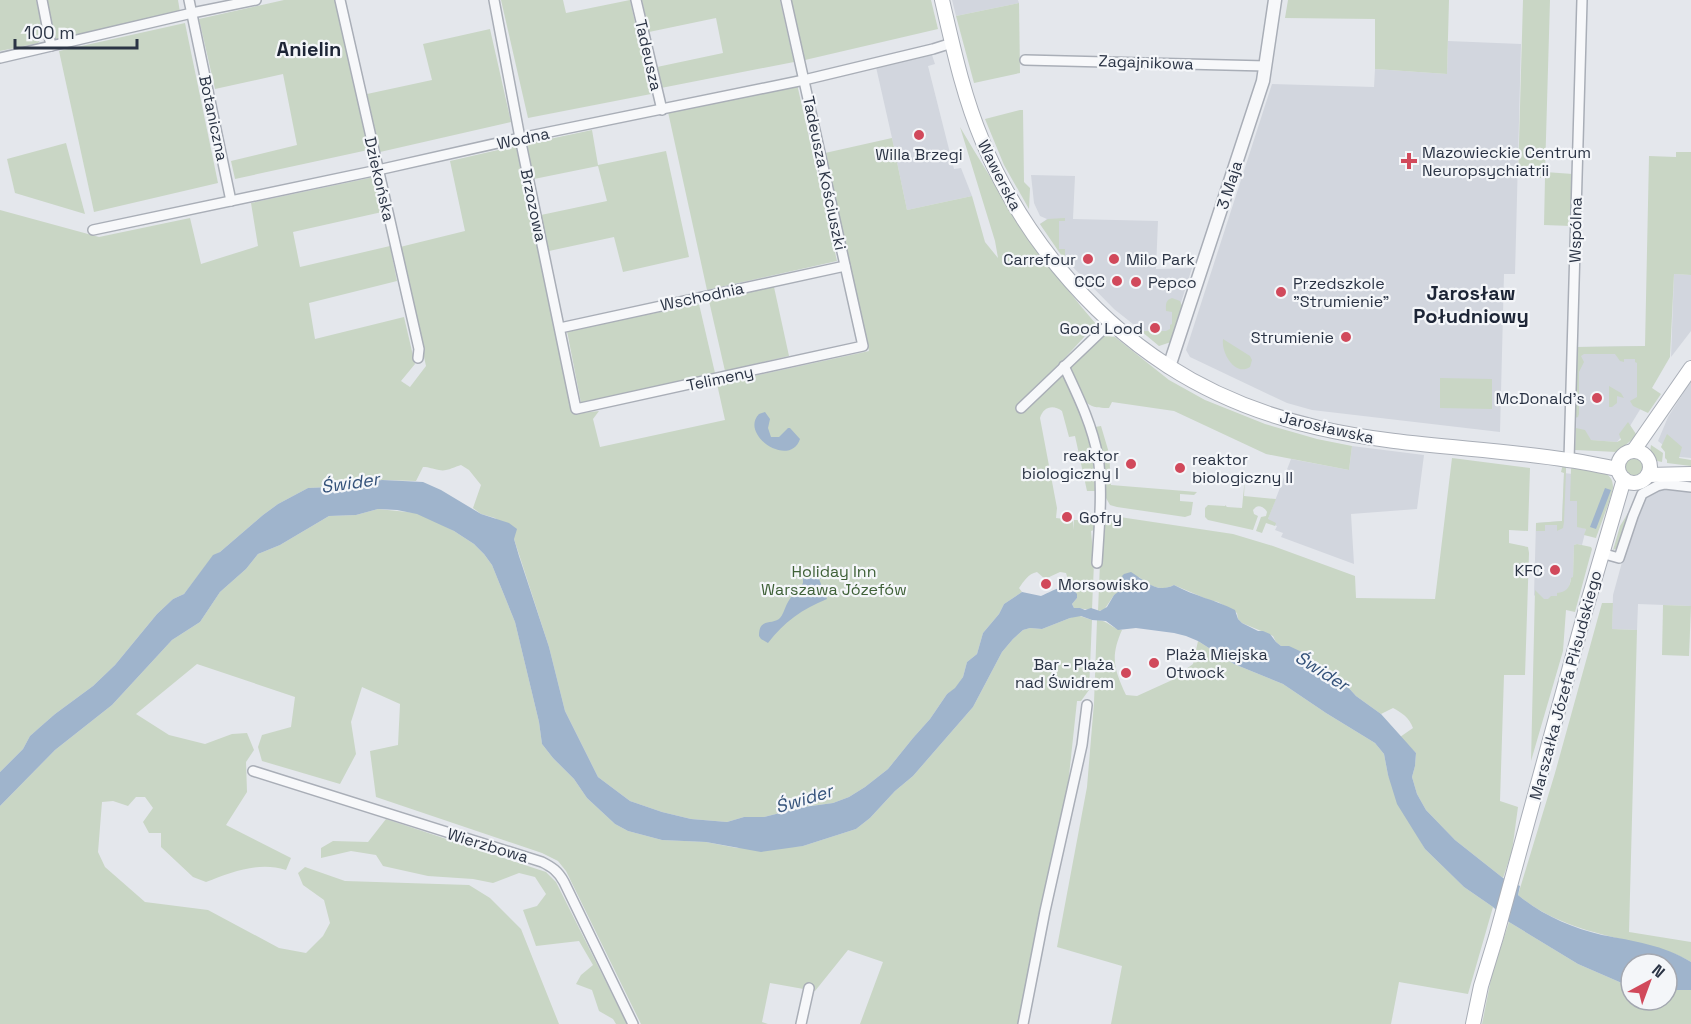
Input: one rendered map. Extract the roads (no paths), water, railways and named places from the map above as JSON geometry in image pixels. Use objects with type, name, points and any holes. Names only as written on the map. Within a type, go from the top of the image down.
[{"type":"main road","name":"Wawerska","points":[[942,0],[962,82],[981,139],[994,168],[1022,217],[1063,273],[1111,322]]},
{"type":"main road","name":"Jarosławska","points":[[1111,322],[1169,367],[1241,403],[1283,418],[1317,428],[1402,442],[1569,460],[1624,473]]},
{"type":"main road","points":[[1691,368],[1677,389],[1644,461],[1645,479],[1624,473],[1625,453],[1644,461],[1691,472]]},
{"type":"main road","name":"Marszałka Józefa Piłsudskiego","points":[[1473,1024],[1481,986],[1624,473]]},
{"type":"street","points":[[42,0],[51,46]]},
{"type":"street","name":"Botaniczna","points":[[189,0],[231,201]]},
{"type":"street","points":[[0,58],[256,0]]},
{"type":"street","name":"Dziekońska","points":[[340,0],[419,349],[418,358]]},
{"type":"street","name":"Brzozowa","points":[[494,0],[576,409]]},
{"type":"street","name":"Tadeusza","points":[[636,0],[662,110]]},
{"type":"street","name":"Tadeusza Kościuszki","points":[[786,0],[863,346]]},
{"type":"street","name":"3 Maja","points":[[1169,367],[1266,66],[1275,0]]},
{"type":"street","name":"Wspólna","points":[[1569,460],[1582,0]]},
{"type":"street","name":"Wodna","points":[[93,230],[520,138],[804,80],[952,43]]},
{"type":"street","name":"Zagajnikowa","points":[[1025,60],[1266,66]]},
{"type":"street","name":"Wschodnia","points":[[560,328],[845,266]]},
{"type":"street","points":[[1021,408],[1111,322]]},
{"type":"street","name":"Telimeny","points":[[576,409],[863,346]]},
{"type":"street","points":[[1064,366],[1088,418],[1098,458],[1100,487],[1097,563]]},
{"type":"street","points":[[1601,553],[1619,558],[1642,494],[1665,484],[1691,487]]},
{"type":"street","points":[[1023,1024],[1045,911],[1082,745],[1087,705]]},
{"type":"street","name":"Wierzbowa","points":[[253,771],[553,867],[564,882],[633,1024]]},
{"type":"street","points":[[801,1024],[809,988]]},
{"type":"water","points":[[765,412],[770,419],[768,428],[771,437],[779,437],[790,428],[800,439],[795,447],[787,451],[777,450],[768,446],[761,439],[756,431],[755,422],[759,414]]},
{"type":"water","name":"Świder","points":[[382,480],[423,482],[481,514],[509,523],[517,529],[514,539],[549,647],[565,711],[598,777],[630,801],[691,819],[727,822],[744,817],[764,817],[804,807],[833,803],[849,797],[888,769],[930,719],[947,694],[955,688],[963,677],[967,662],[977,654],[983,633],[999,614],[1004,604],[1022,592],[1041,596],[1064,587],[1077,594],[1072,604],[1074,608],[1085,610],[1091,608],[1100,611],[1107,607],[1114,595],[1126,586],[1122,576],[1131,572],[1156,587],[1174,585],[1235,610],[1242,623],[1270,634],[1281,646],[1289,646],[1304,653],[1381,714],[1416,753],[1412,777],[1417,794],[1426,810],[1455,840],[1503,878],[1520,886],[1518,895],[1537,909],[1580,929],[1648,944],[1672,952],[1619,952],[1619,982],[1578,964],[1509,922],[1493,907],[1464,887],[1425,849],[1397,804],[1384,754],[1375,743],[1283,684],[1234,664],[1198,641],[1174,633],[1136,628],[1118,630],[1106,621],[1081,616],[1042,629],[1023,630],[1013,639],[1002,652],[973,707],[913,776],[856,829],[803,846],[761,852],[706,842],[662,840],[628,831],[615,824],[587,798],[574,779],[542,744],[539,722],[515,622],[492,565],[474,544],[454,531],[417,514],[397,510],[378,509],[356,515],[329,516],[280,545],[258,554],[246,569],[220,592],[200,622],[172,640],[112,705],[55,750],[0,806],[0,772],[23,749],[30,736],[93,686],[115,665],[157,614],[173,599],[184,594],[213,555],[220,552],[278,504],[308,488],[353,486]]},
{"type":"water","points":[[1605,488],[1611,490],[1596,529],[1590,527]]},
{"type":"water","points":[[809,569],[825,573],[826,576],[819,579],[827,599],[794,617],[768,643],[761,639],[759,630],[763,624],[780,618],[790,599],[803,583],[803,574]]},
{"type":"water","points":[[1679,955],[1691,962],[1691,990],[1679,990]]},
{"type":"place","name":"Willa Brzegi","points":[[919,135]]},
{"type":"place","name":"Mazowieckie Centrum Neuropsychiatrii","points":[[1409,161]]},
{"type":"place","name":"Carrefour","points":[[1088,259]]},
{"type":"place","name":"Milo Park","points":[[1114,259]]},
{"type":"place","name":"CCC","points":[[1117,281]]},
{"type":"place","name":"Pepco","points":[[1136,282]]},
{"type":"place","name":"Przedszkole \"Strumienie\"","points":[[1281,292]]},
{"type":"place","name":"Good Lood","points":[[1155,328]]},
{"type":"place","name":"Strumienie","points":[[1346,337]]},
{"type":"place","name":"McDonald's","points":[[1597,398]]},
{"type":"place","name":"reaktor biologiczny I","points":[[1131,464]]},
{"type":"place","name":"reaktor biologiczny II","points":[[1180,468]]},
{"type":"place","name":"Gofry","points":[[1067,517]]},
{"type":"place","name":"KFC","points":[[1555,570]]},
{"type":"place","name":"Morsowisko","points":[[1046,584]]},
{"type":"place","name":"Plaża Miejska Otwock","points":[[1154,663]]},
{"type":"place","name":"Bar - Plaża nad Świdrem","points":[[1126,673]]},
{"type":"district","name":"Anielin","points":[[309,49]]},
{"type":"district","name":"Jarosław Południowy","points":[[1471,304]]},
{"type":"park label","name":"Holiday Inn Warszawa Józefów","points":[[834,580]]}]
